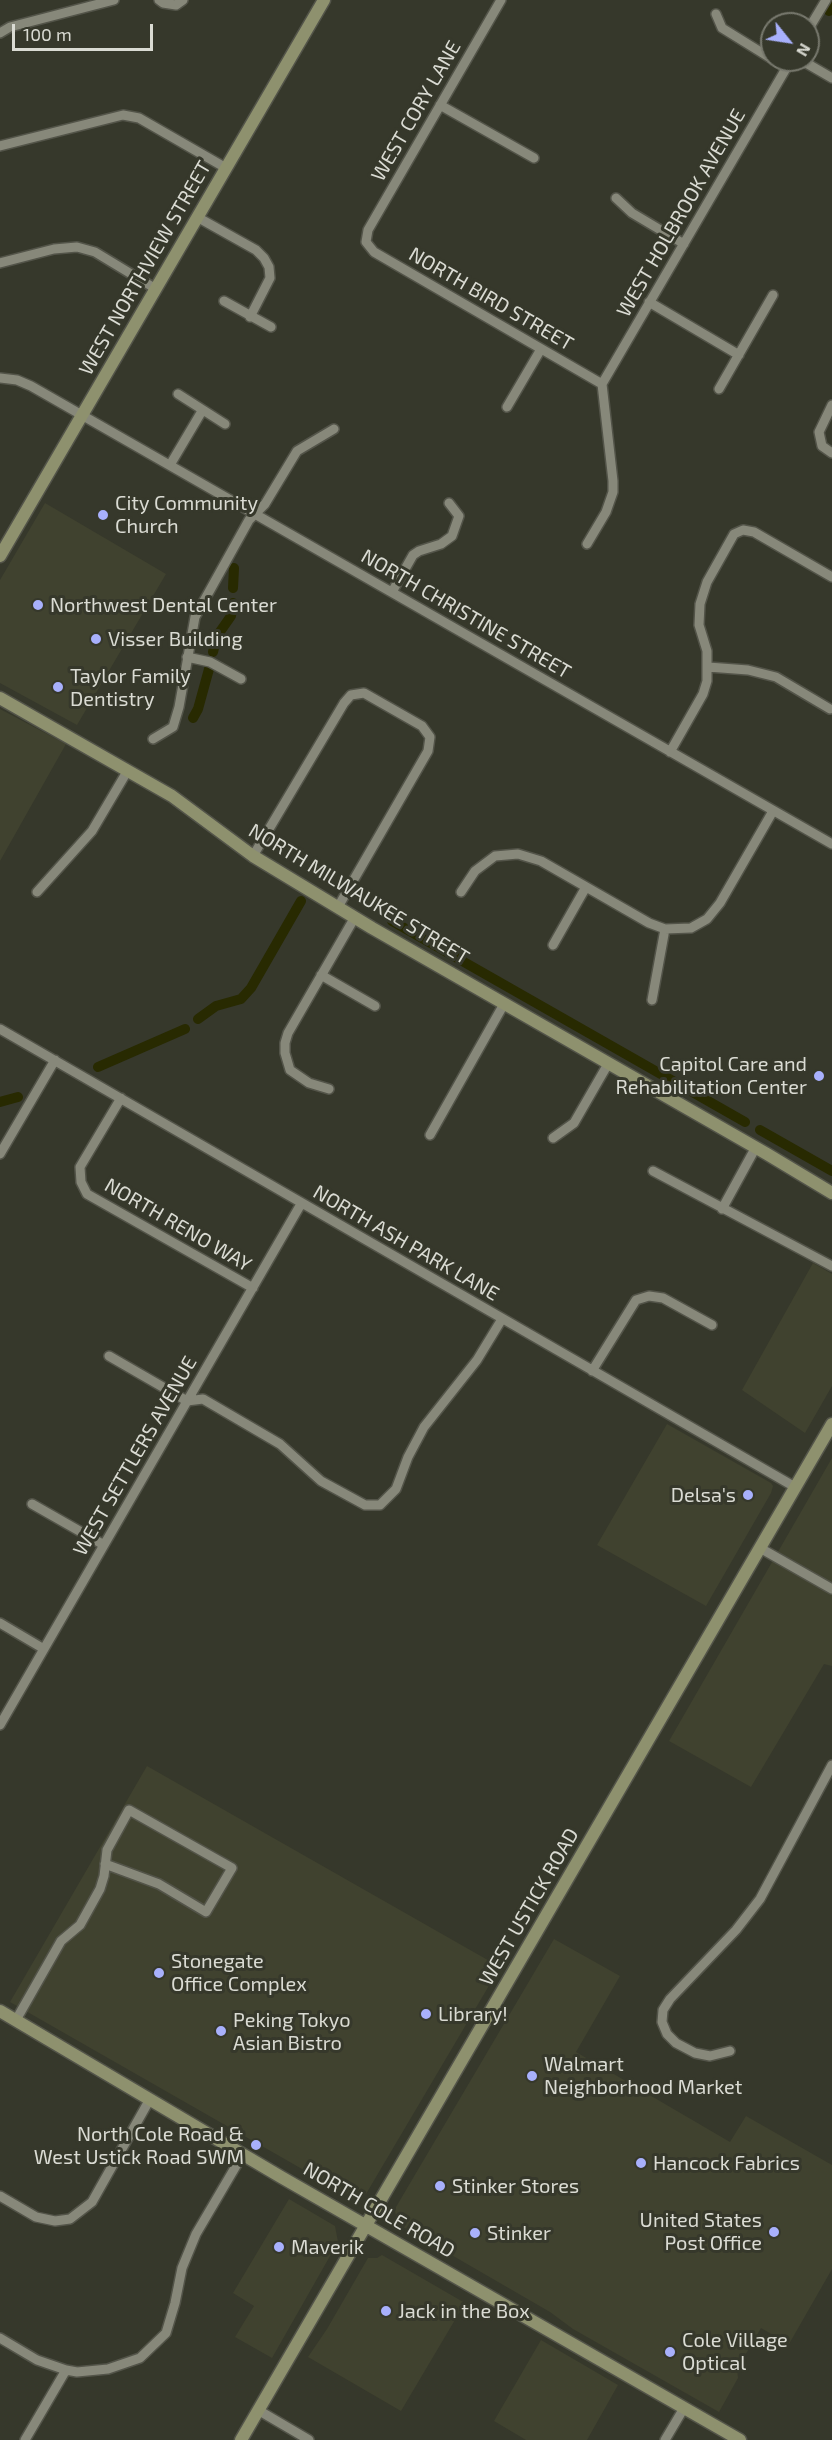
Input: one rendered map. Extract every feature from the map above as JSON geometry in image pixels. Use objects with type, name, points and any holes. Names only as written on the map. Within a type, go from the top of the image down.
[{"type":"main road","name":"WEST NORTHVIEW STREET","points":[[0,556],[324,0]]},
{"type":"main road","name":"NORTH MILWAUKEE STREET","points":[[0,698],[190,807],[253,856],[338,907],[832,1193]]},
{"type":"main road","name":"WEST USTICK ROAD","points":[[241,2440],[832,1424]]},
{"type":"main road","name":"NORTH COLE ROAD","points":[[0,2012],[740,2440]]},
{"type":"street","points":[[0,33],[10,27],[114,0]]},
{"type":"street","points":[[159,0],[176,5],[183,0]]},
{"type":"street","name":"WEST CORY LANE","points":[[366,242],[368,230],[501,0]]},
{"type":"street","points":[[716,14],[722,28],[760,52]]},
{"type":"street","name":"WEST HOLBROOK AVENUE","points":[[602,384],[783,72]]},
{"type":"street","points":[[440,105],[534,158]]},
{"type":"street","points":[[0,146],[123,115],[139,118],[226,168]]},
{"type":"street","points":[[616,198],[632,213],[684,244]]},
{"type":"street","points":[[197,217],[256,250],[269,267],[270,278],[250,317]]},
{"type":"street","name":"NORTH BIRD STREET","points":[[366,242],[374,252],[602,384]]},
{"type":"street","points":[[0,263],[54,249],[77,247],[96,252],[156,289]]},
{"type":"street","points":[[719,388],[773,295]]},
{"type":"street","points":[[224,301],[271,327]]},
{"type":"street","points":[[649,302],[739,355]]},
{"type":"street","points":[[507,407],[541,349]]},
{"type":"street","name":"NORTH CHRISTINE STREET","points":[[0,378],[17,380],[31,386],[832,844]]},
{"type":"street","points":[[587,544],[606,512],[613,492],[602,384]]},
{"type":"street","points":[[178,394],[225,424]]},
{"type":"street","points":[[832,405],[822,423],[819,440],[822,446],[832,453]]},
{"type":"street","points":[[170,465],[202,411]]},
{"type":"street","points":[[153,739],[173,727],[179,707],[190,633],[198,610],[249,520],[265,504],[297,451],[334,429]]},
{"type":"street","points":[[392,592],[413,555],[441,544],[452,536],[459,516],[448,503]]},
{"type":"street","points":[[670,752],[703,694],[708,667],[707,651],[699,625],[700,604],[707,582],[734,534],[743,530],[754,532],[832,577]]},
{"type":"street","points":[[187,657],[210,662],[241,679]]},
{"type":"street","points":[[708,667],[748,670],[776,677],[830,708]]},
{"type":"street","points":[[253,856],[344,703],[351,695],[364,693],[422,726],[430,737],[428,752],[338,907]]},
{"type":"street","points":[[37,892],[92,831],[128,770]]},
{"type":"street","points":[[461,892],[476,871],[495,856],[518,854],[541,861],[649,923],[665,929],[691,928],[707,919],[720,903],[773,811]]},
{"type":"street","points":[[553,945],[586,887]]},
{"type":"street","points":[[329,1089],[298,1077],[290,1070],[285,1053],[288,1032],[355,917]]},
{"type":"street","points":[[652,1000],[665,929]]},
{"type":"street","points":[[321,975],[375,1006]]},
{"type":"street","points":[[430,1135],[504,1004]]},
{"type":"street","name":"NORTH ASH PARK LANE","points":[[0,1029],[795,1487]]},
{"type":"street","points":[[0,1154],[55,1060]]},
{"type":"street","points":[[553,1138],[574,1123],[608,1064]]},
{"type":"street","name":"NORTH RENO WAY","points":[[121,1098],[80,1167],[81,1182],[87,1194],[253,1288]]},
{"type":"street","points":[[722,1209],[756,1148]]},
{"type":"street","points":[[653,1170],[832,1266]]},
{"type":"street","name":"WEST SETTLERS AVENUE","points":[[0,1725],[301,1204]]},
{"type":"street","points":[[592,1371],[636,1300],[649,1296],[663,1298],[711,1325]]},
{"type":"street","points":[[109,1356],[187,1401],[203,1399],[280,1444],[321,1481],[365,1505],[380,1505],[396,1489],[408,1457],[424,1427],[477,1360],[501,1319]]},
{"type":"street","points":[[32,1504],[104,1545]]},
{"type":"street","points":[[760,1548],[832,1589]]},
{"type":"street","points":[[0,1623],[44,1649]]},
{"type":"street","points":[[730,2051],[710,2056],[695,2053],[676,2043],[664,2028],[663,2010],[670,1999],[736,1930],[760,1899],[832,1765]]},
{"type":"street","points":[[15,2020],[61,1941],[80,1925],[100,1889],[106,1850],[129,1810],[232,1868],[206,1912],[159,1884],[105,1864]]},
{"type":"street","points":[[0,2196],[36,2217],[55,2221],[70,2219],[92,2202],[150,2099]]},
{"type":"street","points":[[0,2338],[37,2360],[77,2372],[108,2369],[140,2358],[166,2333],[175,2304],[182,2268],[196,2234],[243,2154]]},
{"type":"street","points":[[26,2440],[66,2370]]},
{"type":"street","points":[[665,2440],[684,2408]]},
{"type":"street","points":[[258,2410],[309,2440]]},
{"type":"shaded area","points":[[45,503],[166,574],[77,725],[0,683],[0,580]]},
{"type":"shaded area","points":[[0,709],[66,744],[0,861]]},
{"type":"shaded area","points":[[813,1263],[832,1274],[832,1386],[805,1433],[742,1390]]},
{"type":"shaded area","points":[[667,1424],[773,1486],[706,1606],[597,1545]]},
{"type":"shaded area","points":[[832,1458],[832,1666],[824,1664],[751,1787],[669,1741]]},
{"type":"shaded area","points":[[147,1766],[500,1967],[366,2194],[356,2194],[351,2197],[10,2002]]},
{"type":"shaded area","points":[[554,1939],[620,1976],[576,2052],[730,2142],[746,2116],[832,2165],[832,2269],[789,2344],[761,2328],[737,2369],[738,2378],[719,2412],[573,2329],[550,2312],[398,2224],[396,2207]]},
{"type":"shaded area","points":[[289,2199],[335,2226],[338,2242],[272,2358],[235,2337],[254,2306],[233,2293]]},
{"type":"shaded area","points":[[382,2255],[465,2303],[401,2411],[308,2357],[368,2258],[377,2258]]},
{"type":"shaded area","points":[[541,2340],[618,2385],[587,2440],[526,2440],[494,2421]]},
{"type":"waterway","points":[[829,11],[832,6]]},
{"type":"waterway","points":[[233,588],[234,568]]},
{"type":"waterway","points":[[213,652],[217,636],[231,616],[233,603]]},
{"type":"waterway","points":[[193,718],[198,709],[209,669]]},
{"type":"waterway","points":[[198,1019],[216,1006],[241,999],[251,988],[301,901]]},
{"type":"waterway","points":[[392,921],[745,1122]]},
{"type":"waterway","points":[[98,1067],[185,1029]]},
{"type":"waterway","points":[[0,1102],[18,1097]]},
{"type":"waterway","points":[[760,1130],[832,1171]]},
{"type":"place","name":"City Community Church","points":[[103,515]]},
{"type":"place","name":"Northwest Dental Center","points":[[38,605]]},
{"type":"place","name":"Visser Building","points":[[96,639]]},
{"type":"place","name":"Taylor Family Dentistry","points":[[58,687]]},
{"type":"place","name":"Capitol Care and Rehabilitation Center","points":[[819,1076]]},
{"type":"place","name":"Delsa's","points":[[748,1495]]},
{"type":"place","name":"Stonegate Office Complex","points":[[159,1973]]},
{"type":"place","name":"Library!","points":[[426,2014]]},
{"type":"place","name":"Peking Tokyo Asian Bistro","points":[[221,2031]]},
{"type":"place","name":"Walmart Neighborhood Market","points":[[532,2076]]},
{"type":"place","name":"North Cole Road & West Ustick Road SWM","points":[[256,2145]]},
{"type":"place","name":"Hancock Fabrics","points":[[641,2163]]},
{"type":"place","name":"Stinker Stores","points":[[440,2186]]},
{"type":"place","name":"United States Post Office","points":[[774,2232]]},
{"type":"place","name":"Stinker","points":[[475,2233]]},
{"type":"place","name":"Maverik","points":[[279,2247]]},
{"type":"place","name":"Jack in the Box","points":[[386,2311]]},
{"type":"place","name":"Cole Village Optical","points":[[670,2352]]}]
